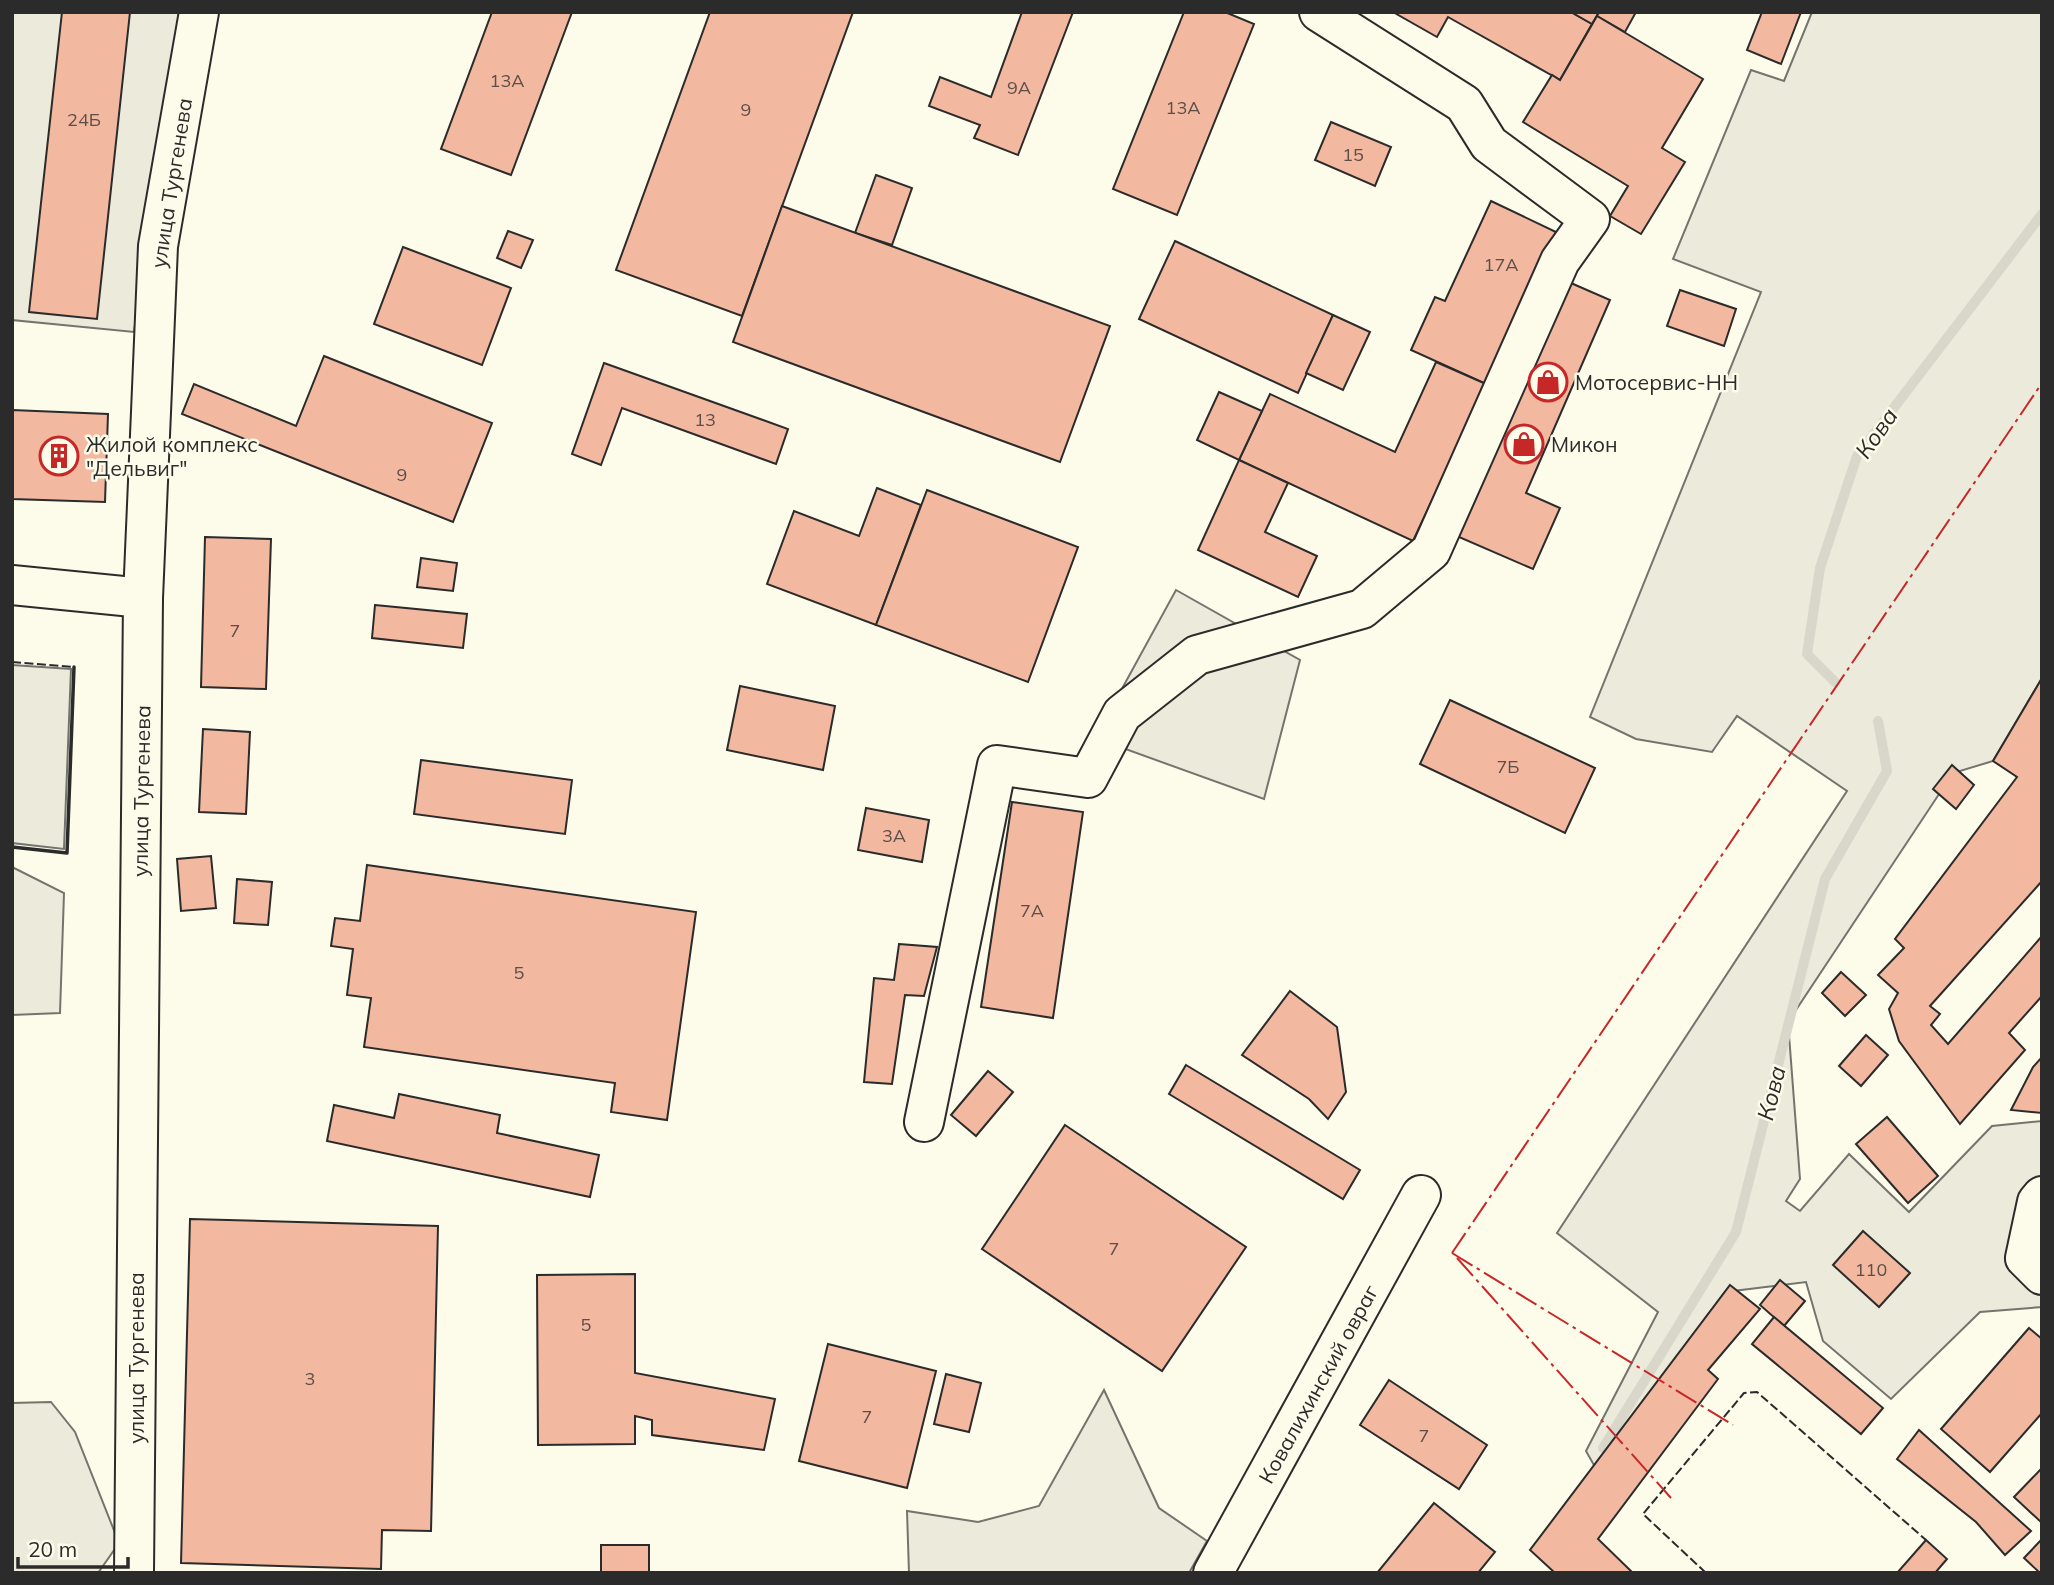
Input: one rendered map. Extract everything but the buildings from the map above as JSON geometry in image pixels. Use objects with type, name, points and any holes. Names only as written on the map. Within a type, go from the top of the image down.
[{"type":"street","name":"улица Тургенева","points":[[134,1573],[143,598],[158,246],[199,12]]},
{"type":"street","points":[[924,1122],[997,765],[1088,778],[1122,714],[1197,655],[1362,609],[1431,551],[1560,261],[1590,219],[1489,144],[1464,104],[1319,12]]},
{"type":"street","points":[[12,585],[143,598]]},
{"type":"street","name":"Ковалихинский овраг","points":[[1213,1573],[1421,1195]]},
{"type":"street","points":[[2033,1266],[2037,1202],[2042,1196]]},
{"type":"shaded area","points":[[12,12],[179,12],[134,332],[12,320]]},
{"type":"shaded area","points":[[1812,12],[2042,12],[2042,678],[1993,761],[1953,773],[1788,1022],[1800,1179],[1786,1201],[1800,1211],[1849,1154],[1909,1212],[1992,1126],[2042,1121],[2042,1307],[1980,1312],[1891,1399],[1823,1341],[1806,1282],[1725,1292],[1595,1467],[1586,1451],[1658,1312],[1557,1233],[1847,791],[1737,716],[1712,752],[1636,739],[1590,717],[1761,292],[1673,259],[1751,70],[1784,81]]},
{"type":"shaded area","points":[[1176,590],[1300,660],[1264,799],[1095,738]]},
{"type":"shaded area","points":[[12,665],[71,669],[64,849],[12,843]]},
{"type":"shaded area","points":[[12,867],[64,893],[60,1013],[12,1015]]},
{"type":"shaded area","points":[[1104,1390],[1159,1508],[1207,1541],[1189,1573],[909,1573],[907,1511],[978,1522],[1039,1506]]},
{"type":"shaded area","points":[[51,1402],[75,1432],[119,1543],[98,1573],[12,1573],[12,1403]]},
{"type":"waterway","name":"Кова","points":[[1835,682],[1807,654],[1820,568],[1857,456],[2042,214]]},
{"type":"waterway","name":"Кова","points":[[1603,1448],[1736,1232],[1825,879],[1887,771],[1878,721]]},
{"type":"fence","points":[[12,662],[74,667]]},
{"type":"fence","points":[[1706,1573],[1643,1514],[1744,1393],[1757,1392],[1926,1540]]},
{"type":"wall","points":[[12,847],[67,853],[74,667]]},
{"type":"power","points":[[1452,1253],[2042,383]]},
{"type":"power","points":[[1452,1253],[1733,1425]]},
{"type":"power","points":[[1457,1258],[1671,1498]]},
{"type":"place","name":"Мотосервис-НН","points":[[1548,382]]},
{"type":"place","name":"Микон","points":[[1524,444]]},
{"type":"place","name":"Жилой комплекс \"Дельвиг\"","points":[[59,456]]}]
